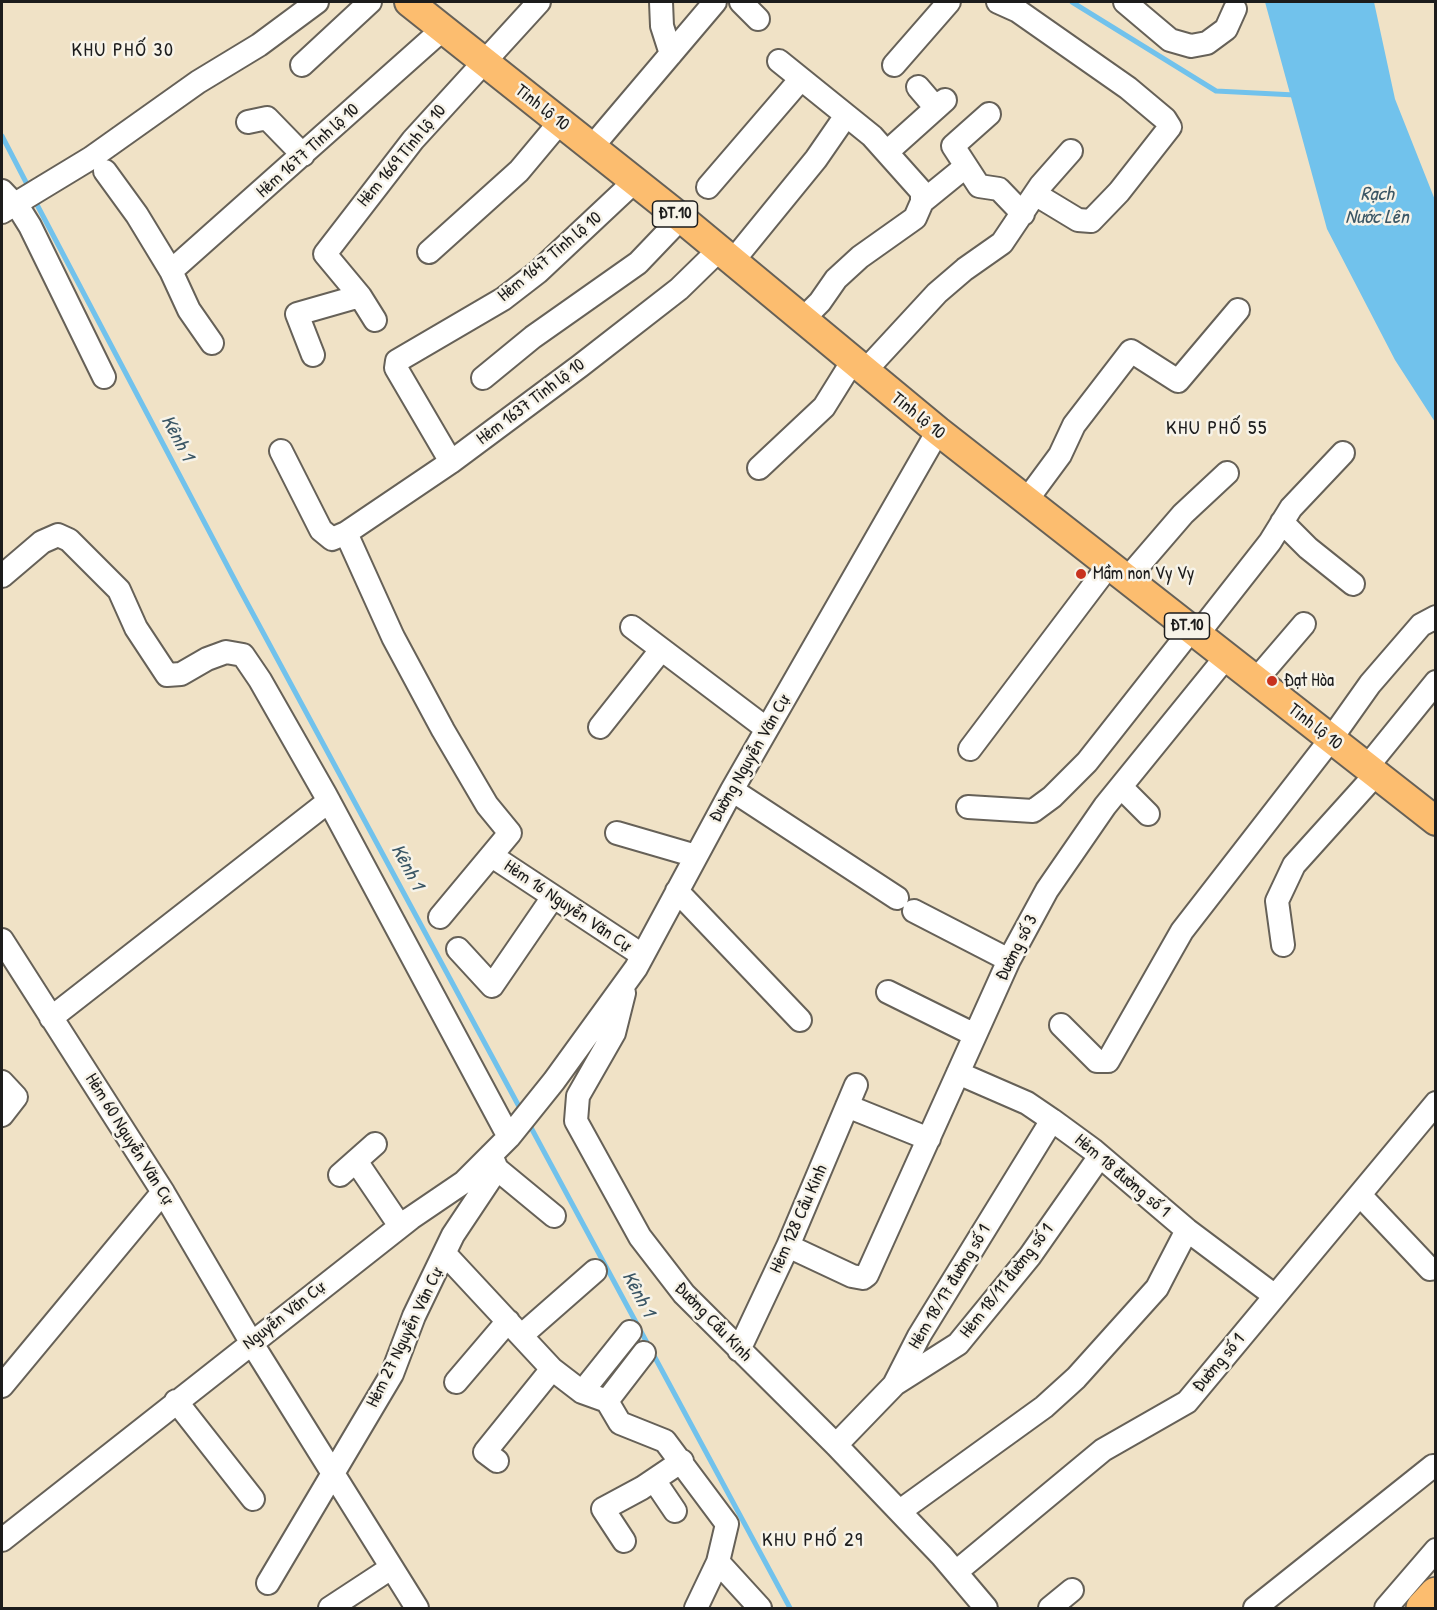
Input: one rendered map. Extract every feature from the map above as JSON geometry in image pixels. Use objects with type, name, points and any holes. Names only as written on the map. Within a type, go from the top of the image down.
[{"type":"highway","points":[[1423,1608],[1436,1594]]},
{"type":"main road","name":"Tỉnh lộ 10","points":[[409,2],[681,218],[938,431],[1435,820]]},
{"type":"street","points":[[8,202],[91,158],[198,82],[259,45],[317,2]]},
{"type":"street","points":[[302,64],[370,2]]},
{"type":"street","name":"Hẻm 1669 Tỉnh lộ 10","points":[[360,296],[325,254],[413,140],[539,2]]},
{"type":"street","points":[[661,2],[662,26],[671,54]]},
{"type":"street","points":[[592,147],[715,2]]},
{"type":"street","points":[[741,2],[758,19]]},
{"type":"street","points":[[894,65],[950,2]]},
{"type":"street","points":[[999,2],[1018,11],[1128,88],[1165,119],[1170,127],[1119,192],[1091,221],[1078,220],[1035,194]]},
{"type":"street","points":[[1125,2],[1170,40],[1191,46],[1207,44],[1226,29],[1235,9]]},
{"type":"street","name":"Hẻm 1677 Tỉnh lộ 10","points":[[171,271],[443,29]]},
{"type":"street","points":[[779,60],[845,117],[872,136],[921,192],[922,202]]},
{"type":"street","points":[[708,187],[800,80]]},
{"type":"street","points":[[918,87],[936,108],[953,146],[965,167],[980,186],[999,189],[1023,214]]},
{"type":"street","points":[[887,152],[936,108]]},
{"type":"street","points":[[953,146],[989,114]]},
{"type":"street","name":"Hẻm 1637 Tỉnh lộ 10","points":[[339,536],[451,462],[726,256],[816,159],[845,117]]},
{"type":"street","points":[[248,122],[267,118],[303,155]]},
{"type":"street","points":[[429,252],[519,171],[560,122]]},
{"type":"street","points":[[759,468],[825,407],[858,367],[937,293],[965,269],[1002,243],[1035,194],[1071,151]]},
{"type":"street","points":[[802,320],[820,302],[836,279],[860,257],[915,218],[922,202],[965,167]]},
{"type":"street","points":[[105,171],[137,214],[171,271],[189,310],[212,343]]},
{"type":"street","name":"Hẻm 1647 Tỉnh lộ 10","points":[[451,462],[396,368],[397,361],[503,299],[538,272],[635,181]]},
{"type":"street","points":[[8,202],[20,210],[30,226],[104,377]]},
{"type":"street","points":[[483,378],[533,337],[638,263],[681,218]]},
{"type":"street","points":[[313,355],[297,314],[360,296],[375,320]]},
{"type":"street","points":[[1026,501],[1060,455],[1074,425],[1131,351],[1138,353],[1173,380],[1178,381],[1238,310]]},
{"type":"street","name":"Đường Nguyễn Văn Cự","points":[[554,1081],[627,982],[732,790],[938,431]]},
{"type":"street","points":[[281,451],[321,530],[339,536],[443,730],[487,806],[510,833],[440,917]]},
{"type":"street","points":[[968,807],[1033,811],[1052,797],[1087,762],[1194,632],[1291,508],[1343,453]]},
{"type":"street","points":[[970,749],[1118,572],[1227,473]]},
{"type":"street","points":[[1282,522],[1308,548],[1353,584]]},
{"type":"street","points":[[2,576],[42,542],[58,535],[69,540],[119,590],[136,628],[167,675],[181,674],[207,659],[226,652],[243,655],[260,680],[329,801],[509,1137]]},
{"type":"street","points":[[1061,1025],[1098,1061],[1108,1061],[1182,931],[1401,646],[1421,624],[1436,617]]},
{"type":"street","points":[[1256,680],[1304,624]]},
{"type":"street","points":[[632,627],[767,729]]},
{"type":"street","points":[[600,727],[661,650]]},
{"type":"street","name":"Đường số 3","points":[[788,1246],[852,1276],[864,1278],[867,1275],[1009,960],[1047,890],[1121,787],[1226,657]]},
{"type":"street","points":[[1283,945],[1277,901],[1294,865],[1371,771],[1436,682]]},
{"type":"street","points":[[1121,787],[1148,814]]},
{"type":"street","points":[[732,790],[905,904],[1009,960]]},
{"type":"street","points":[[51,1018],[329,801]]},
{"type":"street","points":[[617,833],[696,856]]},
{"type":"street","name":"Hẻm 16 Nguyễn Văn Cự","points":[[492,856],[642,956]]},
{"type":"street","points":[[677,891],[800,1020]]},
{"type":"street","points":[[458,949],[492,986],[553,897]]},
{"type":"street","name":"Hẻm 60 Nguyễn Văn Cự","points":[[2,940],[163,1192],[251,1342],[417,1608]]},
{"type":"street","name":"Đường Cầu Kinh","points":[[627,982],[614,1033],[578,1096],[576,1121],[640,1237],[684,1294],[900,1511],[986,1608]]},
{"type":"street","points":[[888,992],[975,1035]]},
{"type":"street","name":"Hẻm 18 đường số 1","points":[[958,1073],[1027,1103],[1052,1120],[1100,1155],[1187,1230],[1275,1296]]},
{"type":"street","name":"Nguyễn Văn Cự","points":[[2,1540],[400,1227],[494,1162],[509,1137],[554,1081]]},
{"type":"street","points":[[2,1082],[16,1097],[2,1115]]},
{"type":"street","name":"Hẻm 128 Cầu Kinh","points":[[739,1350],[788,1246],[856,1085]]},
{"type":"street","name":"Đường số 1","points":[[956,1572],[1103,1450],[1187,1401],[1436,1102]]},
{"type":"street","points":[[847,1106],[929,1139]]},
{"type":"street","name":"Hẻm 18/17 đường số 1","points":[[836,1445],[894,1385],[919,1335],[1052,1120]]},
{"type":"street","points":[[375,1144],[348,1168],[400,1227]]},
{"type":"street","name":"Hẻm 18/11 đường số 1","points":[[894,1385],[958,1344],[1030,1256],[1100,1155]]},
{"type":"street","points":[[494,1162],[554,1216]]},
{"type":"street","name":"Hẻm 27 Nguyễn Văn Cự","points":[[268,1583],[392,1374],[414,1316],[453,1235],[494,1162]]},
{"type":"street","points":[[2,1386],[163,1192]]},
{"type":"street","points":[[1360,1195],[1430,1269]]},
{"type":"street","points":[[900,1511],[1044,1407],[1076,1378],[1157,1288],[1187,1230]]},
{"type":"street","points":[[445,1254],[552,1370],[582,1392],[607,1401],[620,1423],[665,1441],[727,1524],[718,1562],[696,1608]]},
{"type":"street","points":[[456,1382],[515,1328],[595,1271]]},
{"type":"street","points":[[582,1392],[630,1332]]},
{"type":"street","points":[[607,1401],[644,1353]]},
{"type":"street","points":[[497,1461],[485,1452],[552,1370]]},
{"type":"street","points":[[176,1401],[253,1499]]},
{"type":"street","points":[[624,1541],[603,1509],[682,1461]]},
{"type":"street","points":[[1255,1608],[1433,1466]]},
{"type":"street","points":[[654,1480],[675,1511]]},
{"type":"street","points":[[1386,1608],[1436,1550]]},
{"type":"street","points":[[718,1562],[760,1608]]},
{"type":"street","points":[[330,1608],[391,1568]]},
{"type":"street","points":[[1050,1608],[1072,1590]]},
{"type":"water","name":"Rạch Nước Lên","points":[[1265,2],[1374,2],[1395,99],[1435,200],[1435,422],[1395,360],[1327,229]]},
{"type":"waterway","points":[[1072,2],[1216,91],[1295,95]]},
{"type":"waterway","name":"Kênh 1","points":[[2,136],[29,188]]},
{"type":"waterway","name":"Kênh 1","points":[[34,199],[239,588],[522,1112]]},
{"type":"waterway","name":"Kênh 1","points":[[528,1122],[790,1608]]},
{"type":"place","name":"Mầm non Vy Vy","points":[[1081,574]]},
{"type":"place","name":"Đạt Hòa","points":[[1272,681]]},
{"type":"district","name":"KHU PHỐ 30","points":[[123,51]]},
{"type":"district","name":"KHU PHỐ 55","points":[[1217,429]]},
{"type":"district","name":"KHU PHỐ 29","points":[[813,1541]]}]
